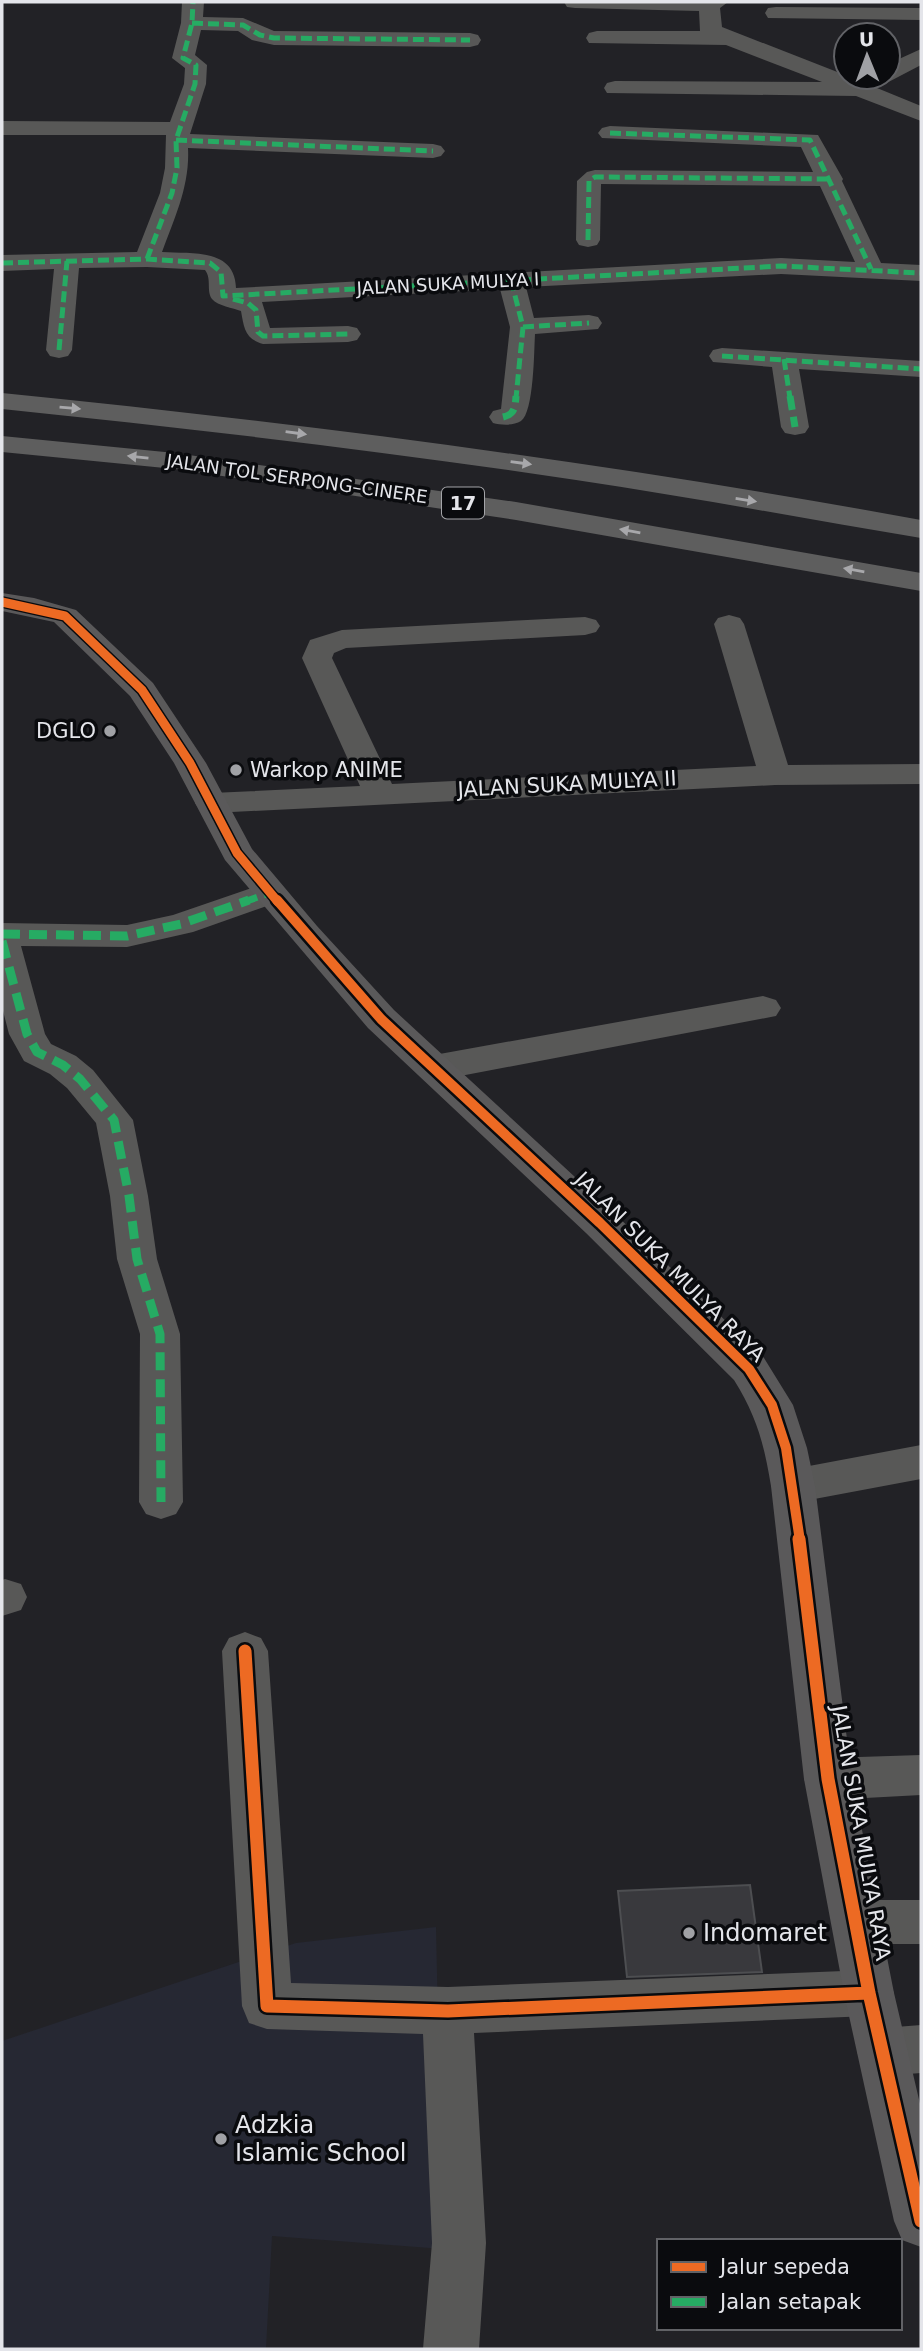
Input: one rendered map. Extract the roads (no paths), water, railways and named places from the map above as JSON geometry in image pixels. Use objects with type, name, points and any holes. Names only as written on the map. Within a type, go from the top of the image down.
[{"type":"highway","name":"17","points":[[2,401],[203,420],[530,464],[921,529]]},
{"type":"highway","name":"JALAN TOL SERPONG–CINERE","points":[[2,444],[174,461],[502,509],[921,582]]},
{"type":"street","points":[[575,2],[713,4],[711,31],[832,78]]},
{"type":"street","points":[[147,259],[172,194],[177,168],[170,134],[195,83],[196,65],[183,58],[193,12],[243,24],[260,35],[274,38],[470,40]]},
{"type":"street","points":[[776,13],[921,14]]},
{"type":"street","points":[[597,38],[730,38]]},
{"type":"street","points":[[902,66],[921,56]]},
{"type":"street","points":[[615,88],[832,89]]},
{"type":"street","points":[[759,88],[760,124]]},
{"type":"street","points":[[864,91],[921,114]]},
{"type":"street","points":[[2,128],[170,134],[433,151]]},
{"type":"street","points":[[610,133],[810,140],[831,179],[871,269]]},
{"type":"street","points":[[588,240],[589,181],[595,177],[831,179]]},
{"type":"street","points":[[2,263],[147,259],[219,266],[222,270],[223,296],[248,303],[256,310],[259,335],[348,334]]},
{"type":"street","points":[[59,350],[67,261]]},
{"type":"street","name":"JALAN SUKA MULYA I","points":[[223,296],[781,266],[921,273]]},
{"type":"street","points":[[503,416],[511,415],[515,410],[523,327],[511,280]]},
{"type":"street","points":[[523,327],[589,323]]},
{"type":"street","points":[[722,356],[921,369]]},
{"type":"street","points":[[784,359],[795,427]]},
{"type":"street","name":"JALAN SUKA MULYA RAYA","points":[[2,602],[65,616],[142,690],[190,763],[237,853],[269,893],[382,1019],[600,1223],[749,1369],[772,1405],[786,1448],[793,1486],[828,1779],[869,1993],[902,2051],[921,2221]]},
{"type":"street","points":[[729,624],[775,775]]},
{"type":"street","points":[[379,792],[317,657],[321,647],[342,639],[585,626]]},
{"type":"street","name":"JALAN SUKA MULYA II","points":[[212,803],[379,792],[775,775],[921,774]]},
{"type":"street","points":[[2,934],[127,936],[181,924],[269,893]]},
{"type":"street","points":[[2,941],[27,1034],[37,1052],[62,1065],[80,1079],[114,1120],[130,1196],[137,1259],[160,1334],[161,1502]]},
{"type":"street","points":[[434,1069],[763,1008]]},
{"type":"street","points":[[793,1486],[921,1461]]},
{"type":"street","points":[[245,1651],[267,2006],[448,2011],[869,1993]]},
{"type":"street","points":[[828,1779],[921,1775]]},
{"type":"street","points":[[856,1922],[921,1922]]},
{"type":"street","points":[[448,2011],[449,2082],[459,2243],[451,2349]]},
{"type":"place","name":"DGLO","points":[[110,731]]},
{"type":"place","name":"Warkop ANIME","points":[[236,770]]},
{"type":"place","name":"Indomaret","points":[[689,1933]]},
{"type":"place","name":"Adzkia Islamic School","points":[[221,2139]]}]
